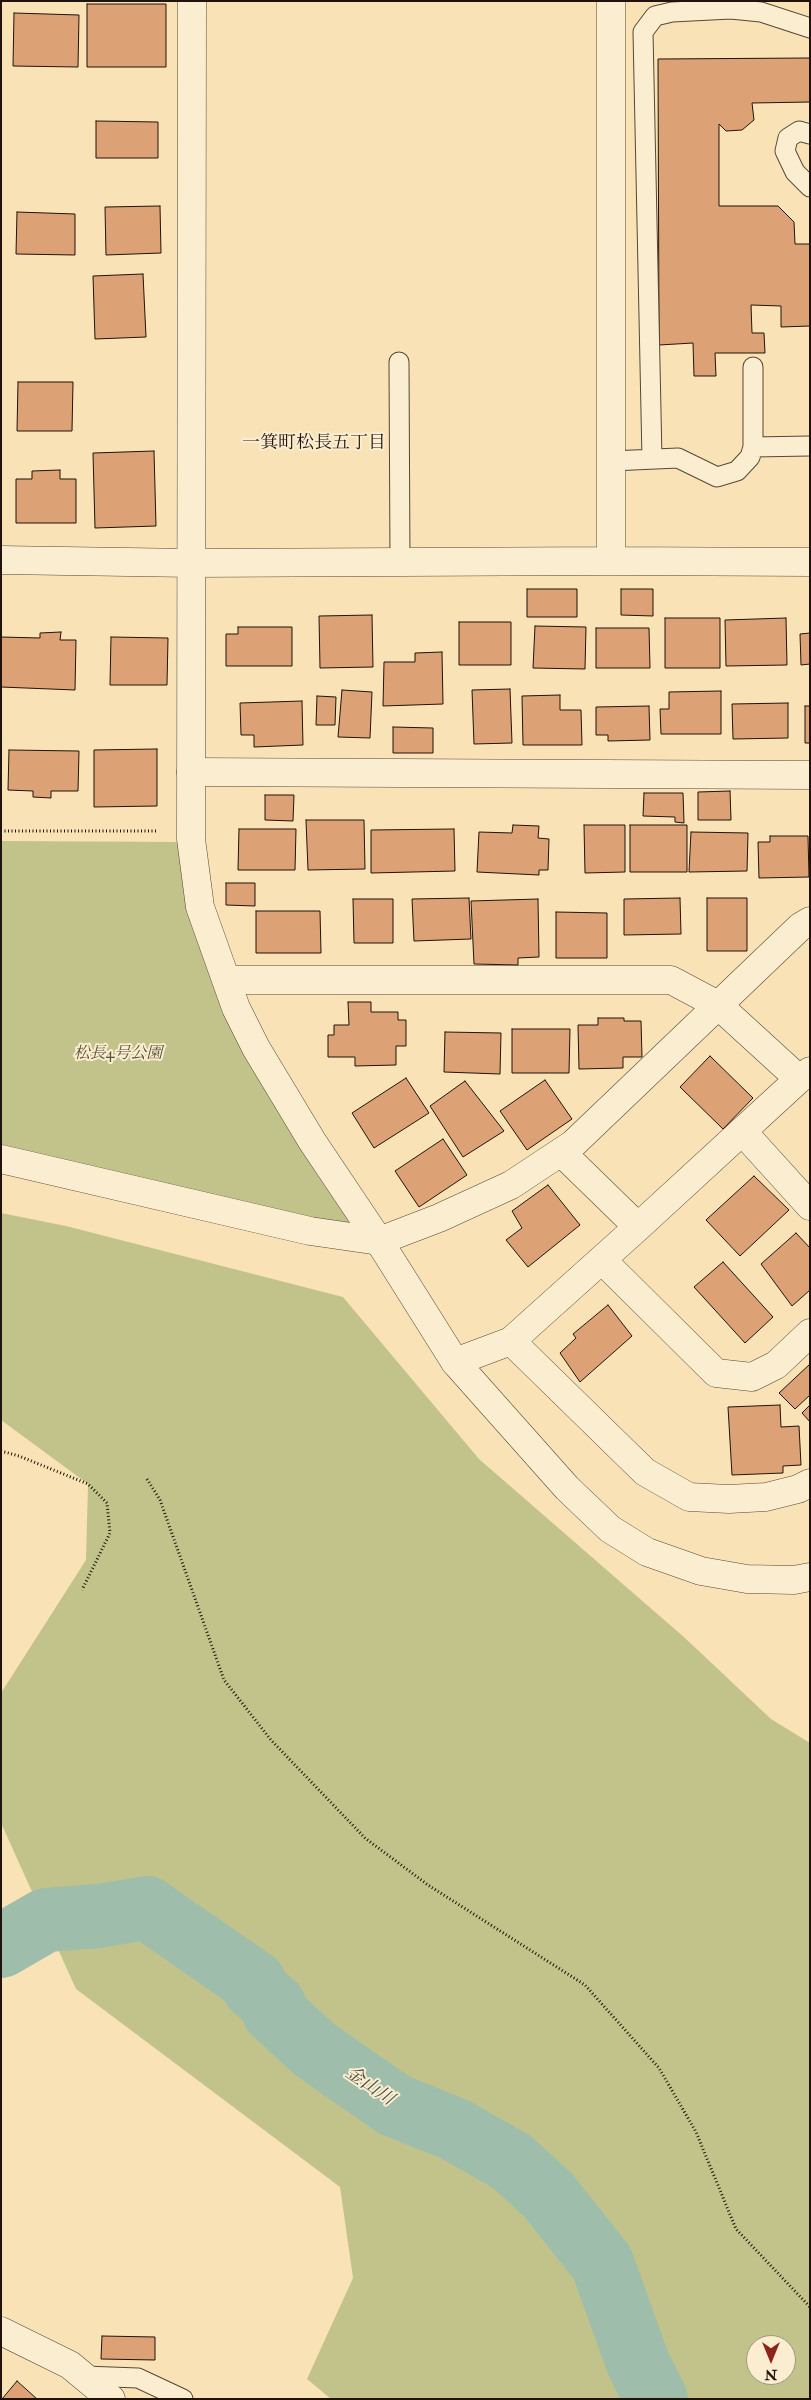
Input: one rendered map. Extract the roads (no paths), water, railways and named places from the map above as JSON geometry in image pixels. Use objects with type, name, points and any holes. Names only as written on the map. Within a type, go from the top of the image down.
[{"type":"street","points":[[192,1],[191,832],[200,907],[236,1008],[256,1048],[312,1141],[379,1241],[455,1362],[567,1488],[610,1529],[647,1552],[701,1572],[747,1579],[794,1580],[810,1577]]},
{"type":"street","points":[[611,1],[611,561]]},
{"type":"street","points":[[1,560],[191,563],[810,562]]},
{"type":"street","points":[[191,772],[810,775]]},
{"type":"street","points":[[1,1159],[310,1231],[379,1241],[439,1218],[511,1185],[573,1144],[800,927],[810,921]]},
{"type":"street","points":[[227,980],[671,980],[718,1005],[804,1075],[511,1341],[455,1362]]},
{"type":"street","points":[[742,1131],[810,1206]]},
{"type":"street","points":[[561,1152],[638,1227]]},
{"type":"street","points":[[602,1260],[716,1373],[752,1377],[776,1365],[810,1333]]},
{"type":"street","points":[[511,1341],[644,1472],[688,1497],[729,1499],[766,1497],[798,1489],[810,1483]]},
{"type":"street","points":[[1,2331],[70,2365],[110,2399]]},
{"type":"lane","points":[[652,459],[643,32],[655,16],[672,12],[731,9],[761,12],[810,28]]},
{"type":"lane","points":[[810,134],[799,131],[788,138],[785,151],[795,172],[810,187]]},
{"type":"lane","points":[[399,362],[400,562]]},
{"type":"lane","points":[[611,461],[678,458],[717,477],[737,471],[750,457],[753,447],[753,367]]},
{"type":"lane","points":[[753,447],[810,446]]},
{"type":"lane","points":[[84,2376],[138,2378],[182,2399]]},
{"type":"waterway","name":"金山川","points":[[1,1946],[46,1920],[98,1916],[147,1908],[254,1982],[254,1988],[274,2005],[274,2012],[314,2049],[394,2105],[454,2129],[512,2162],[548,2195],[602,2263],[638,2363],[656,2399]]},
{"type":"district","name":"一箕町松長五丁目","points":[[314,444]]},
{"type":"park label","name":"松長4号公園","points":[[118,1055]]}]
